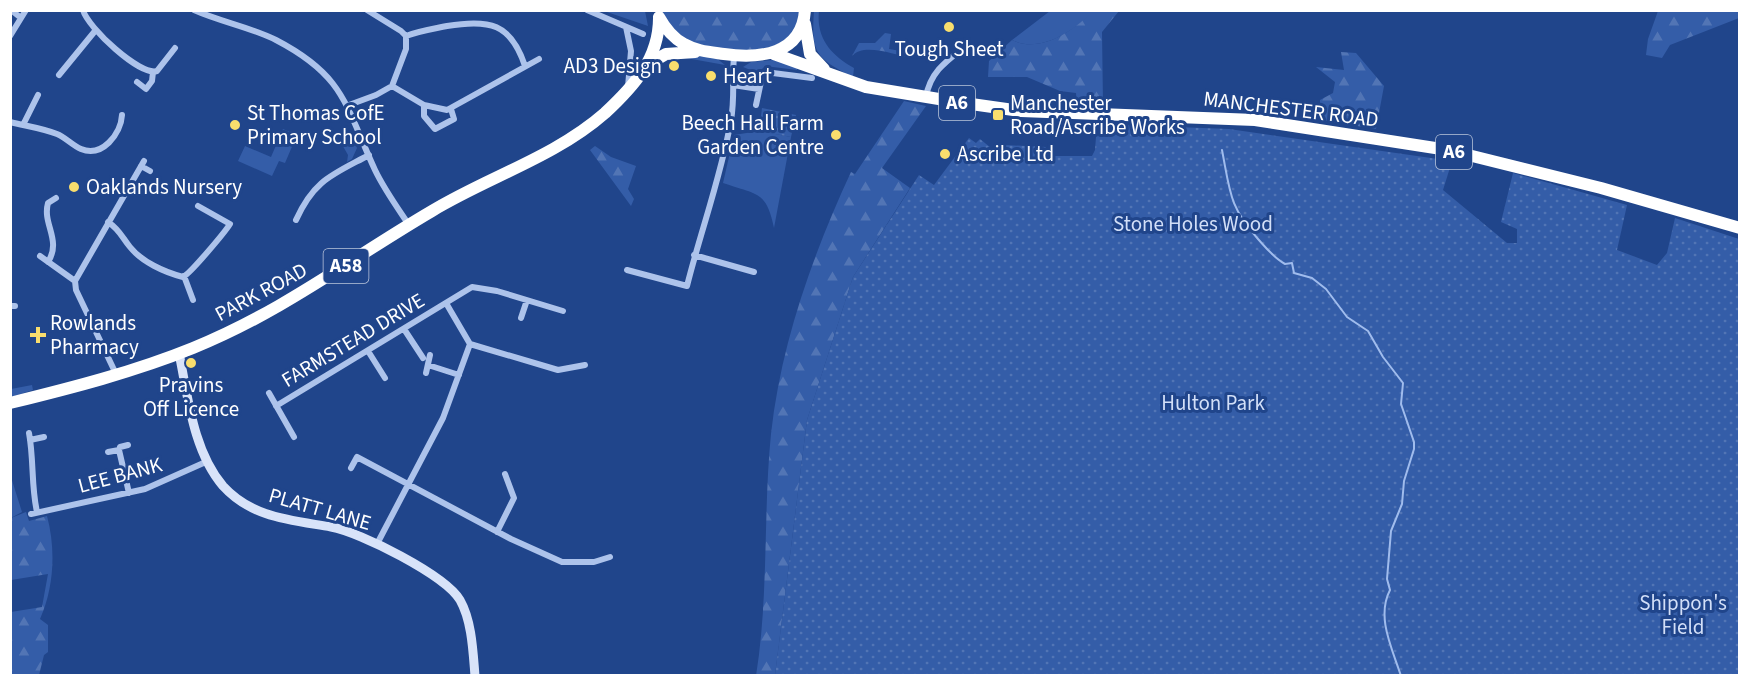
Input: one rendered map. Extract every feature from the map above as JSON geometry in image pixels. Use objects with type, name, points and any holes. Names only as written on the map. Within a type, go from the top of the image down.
[{"type":"highway","name":"A58","points":[[658,14],[676,39],[694,49],[734,56],[762,57],[774,54]]},
{"type":"highway","name":"PARK ROAD","points":[[10,403],[116,374],[179,353],[236,329],[288,302],[409,225],[578,134],[627,91],[647,65],[657,42],[658,14]]},
{"type":"highway","points":[[774,54],[793,40],[805,15]]},
{"type":"highway","name":"MANCHESTER ROAD","points":[[805,15],[805,40],[810,54],[819,66],[831,75]]},
{"type":"highway","name":"PARK ROAD","points":[[647,65],[675,51],[708,52]]},
{"type":"highway","name":"MANCHESTER ROAD","points":[[774,54],[866,87],[1021,111],[1230,118],[1356,135],[1482,158],[1740,228]]},
{"type":"street","points":[[11,10],[21,18]]},
{"type":"street","points":[[10,36],[26,10]]},
{"type":"street","points":[[83,10],[95,31],[146,71],[153,72],[160,68],[175,48]]},
{"type":"street","points":[[194,10],[260,33],[290,48],[328,76],[349,105],[381,182],[409,225]]},
{"type":"street","points":[[349,105],[392,86],[406,49],[406,36],[396,26],[367,10]]},
{"type":"street","points":[[587,10],[643,34]]},
{"type":"street","points":[[406,36],[419,31],[468,23],[492,25],[505,31],[516,44],[525,66]]},
{"type":"street","points":[[626,27],[631,51],[627,91]]},
{"type":"street","points":[[60,75],[95,31]]},
{"type":"street","points":[[926,97],[930,81],[940,66],[963,48]]},
{"type":"street","points":[[627,270],[687,285],[719,174],[732,114],[734,56]]},
{"type":"street","points":[[392,86],[424,105],[442,110],[452,109],[539,59]]},
{"type":"street","points":[[756,105],[763,74],[769,71],[812,78]]},
{"type":"street","points":[[137,82],[146,89],[152,81],[153,72]]},
{"type":"street","points":[[733,85],[759,89]]},
{"type":"street","points":[[23,125],[37,98],[43,105]]},
{"type":"street","points":[[424,105],[424,116],[435,129],[454,119],[452,109]]},
{"type":"street","points":[[10,122],[60,135],[79,148],[89,150],[101,148],[113,138],[122,124],[122,115]]},
{"type":"street","points":[[296,220],[306,199],[317,186],[369,156]]},
{"type":"street","points":[[116,374],[76,290],[75,281],[143,163],[150,171]]},
{"type":"street","points":[[48,262],[54,246],[46,210],[48,204],[56,198]]},
{"type":"street","points":[[184,276],[224,236],[230,224],[198,206]]},
{"type":"street","points":[[108,222],[120,231],[136,254],[150,264],[184,276]]},
{"type":"street","points":[[694,255],[754,272]]},
{"type":"street","points":[[40,256],[75,281]]},
{"type":"street","points":[[184,276],[193,300]]},
{"type":"street","name":"FARMSTEAD DRIVE","points":[[276,405],[446,303],[477,287],[563,311]]},
{"type":"street","points":[[521,318],[527,300]]},
{"type":"street","name":"FARMSTEAD DRIVE","points":[[446,303],[470,344]]},
{"type":"street","points":[[404,329],[423,357]]},
{"type":"street","points":[[377,544],[443,418],[470,344],[558,370],[585,364]]},
{"type":"street","points":[[368,351],[384,376],[376,378]]},
{"type":"street","name":"PLATT LANE","points":[[179,353],[192,417],[208,461],[224,487],[258,511],[291,522],[340,529],[377,544],[432,576],[455,593],[466,616],[475,675]]},
{"type":"street","points":[[426,373],[430,355]]},
{"type":"street","points":[[428,364],[459,375]]},
{"type":"street","name":"FARMSTEAD DRIVE","points":[[269,393],[294,437]]},
{"type":"street","name":"LEE BANK","points":[[44,438],[30,436],[34,460],[32,491],[34,513],[129,493],[166,482],[208,461]]},
{"type":"street","points":[[108,453],[128,445]]},
{"type":"street","points":[[119,450],[129,493]]},
{"type":"street","points":[[351,468],[357,457],[497,532],[562,562],[594,562],[610,557]]},
{"type":"street","points":[[497,532],[514,498],[505,474]]},
{"type":"green space","points":[[1094,10],[1119,11],[1102,32],[1103,106],[1077,105],[1076,93],[1060,91],[1027,77],[988,77],[989,61],[1012,40],[1023,44],[1034,44],[1056,38],[1077,26]]},
{"type":"green space","points":[[604,11],[645,11],[648,26]]},
{"type":"green space","points":[[662,11],[800,11],[795,28],[785,39],[771,47],[754,51],[736,51],[700,45],[686,39],[672,27]]},
{"type":"green space","points":[[814,11],[819,11],[820,29],[827,45],[838,57],[854,68],[853,77],[823,59],[818,52],[813,36]]},
{"type":"green space","points":[[1050,11],[1094,11],[1067,33],[1045,42],[1023,44],[1012,40]]},
{"type":"green space","points":[[1658,11],[1739,11],[1739,18],[1670,45],[1662,58],[1646,55],[1648,39]]},
{"type":"green space","points":[[885,33],[891,34],[889,49],[912,53],[911,58],[872,50],[857,52],[852,56],[859,43],[875,43]]},
{"type":"green space","points":[[1341,52],[1356,53],[1384,86],[1376,129],[1320,120],[1320,100],[1333,93],[1335,82],[1316,67],[1344,70]]},
{"type":"green space","points":[[675,56],[715,57],[725,65]]},
{"type":"green space","points":[[773,60],[798,65],[797,70],[765,66],[758,73],[743,67],[751,62]]},
{"type":"green space","points":[[904,101],[926,106],[882,168],[910,188],[853,277],[807,420],[775,675],[756,676],[763,615],[771,434],[782,366],[800,300],[851,172],[855,174]]},
{"type":"green space","points":[[762,108],[796,115],[791,137],[759,131]]},
{"type":"green space","name":"Hulton Park","points":[[1097,124],[1229,129],[1452,161],[1443,190],[1507,243],[1517,243],[1517,229],[1501,222],[1513,173],[1627,205],[1617,250],[1657,265],[1667,253],[1675,218],[1739,239],[1739,675],[775,675],[807,420],[853,277],[919,175],[934,185],[969,138],[976,143],[980,139],[996,152],[1004,145],[1046,147],[1046,156],[1092,156],[1095,150]]},
{"type":"green space","points":[[283,129],[297,135],[285,163],[279,161],[272,176],[238,161],[245,146],[271,157]]},
{"type":"green space","points":[[759,131],[791,137],[774,228],[763,200],[752,192],[723,183],[734,135]]},
{"type":"green space","points":[[351,134],[357,148],[352,159],[347,162],[348,155],[340,141]]},
{"type":"green space","points":[[595,146],[611,157],[636,166],[628,189],[634,199],[631,206],[590,150]]},
{"type":"green space","points":[[32,385],[33,390],[11,397],[11,389]]},
{"type":"green space","points":[[10,474],[22,512],[11,518],[10,518]]},
{"type":"green space","points":[[26,512],[29,521],[47,516],[50,529],[51,581],[40,619],[48,625],[48,652],[44,655],[39,675],[11,675],[11,612],[42,607],[48,574],[11,580],[11,518]]},
{"type":"waterway","points":[[1222,150],[1232,198],[1248,228],[1274,256],[1285,264],[1292,263],[1294,273],[1312,278],[1326,289],[1347,317],[1368,331],[1383,357],[1403,383],[1401,404],[1414,442],[1414,449],[1404,481],[1402,504],[1391,531],[1387,579],[1390,590],[1385,611],[1387,633],[1401,676]]},
{"type":"place","name":"Tough Sheet","points":[[949,27]]},
{"type":"place","name":"AD3 Design","points":[[674,66]]},
{"type":"place","name":"Heart","points":[[711,76]]},
{"type":"place","name":"Manchester Road/Ascribe Works","points":[[998,115]]},
{"type":"place","name":"St Thomas CofE Primary School","points":[[235,125]]},
{"type":"place","name":"Beech Hall Farm Garden Centre","points":[[836,135]]},
{"type":"place","name":"Ascribe Ltd","points":[[945,154]]},
{"type":"place","name":"Oaklands Nursery","points":[[74,187]]},
{"type":"place","name":"Rowlands Pharmacy","points":[[38,335]]},
{"type":"place","name":"Pravins Off Licence","points":[[191,363]]},
{"type":"park label","name":"Stone Holes Wood","points":[[1193,224]]},
{"type":"park label","name":"Shippon's Field","points":[[1683,615]]}]
